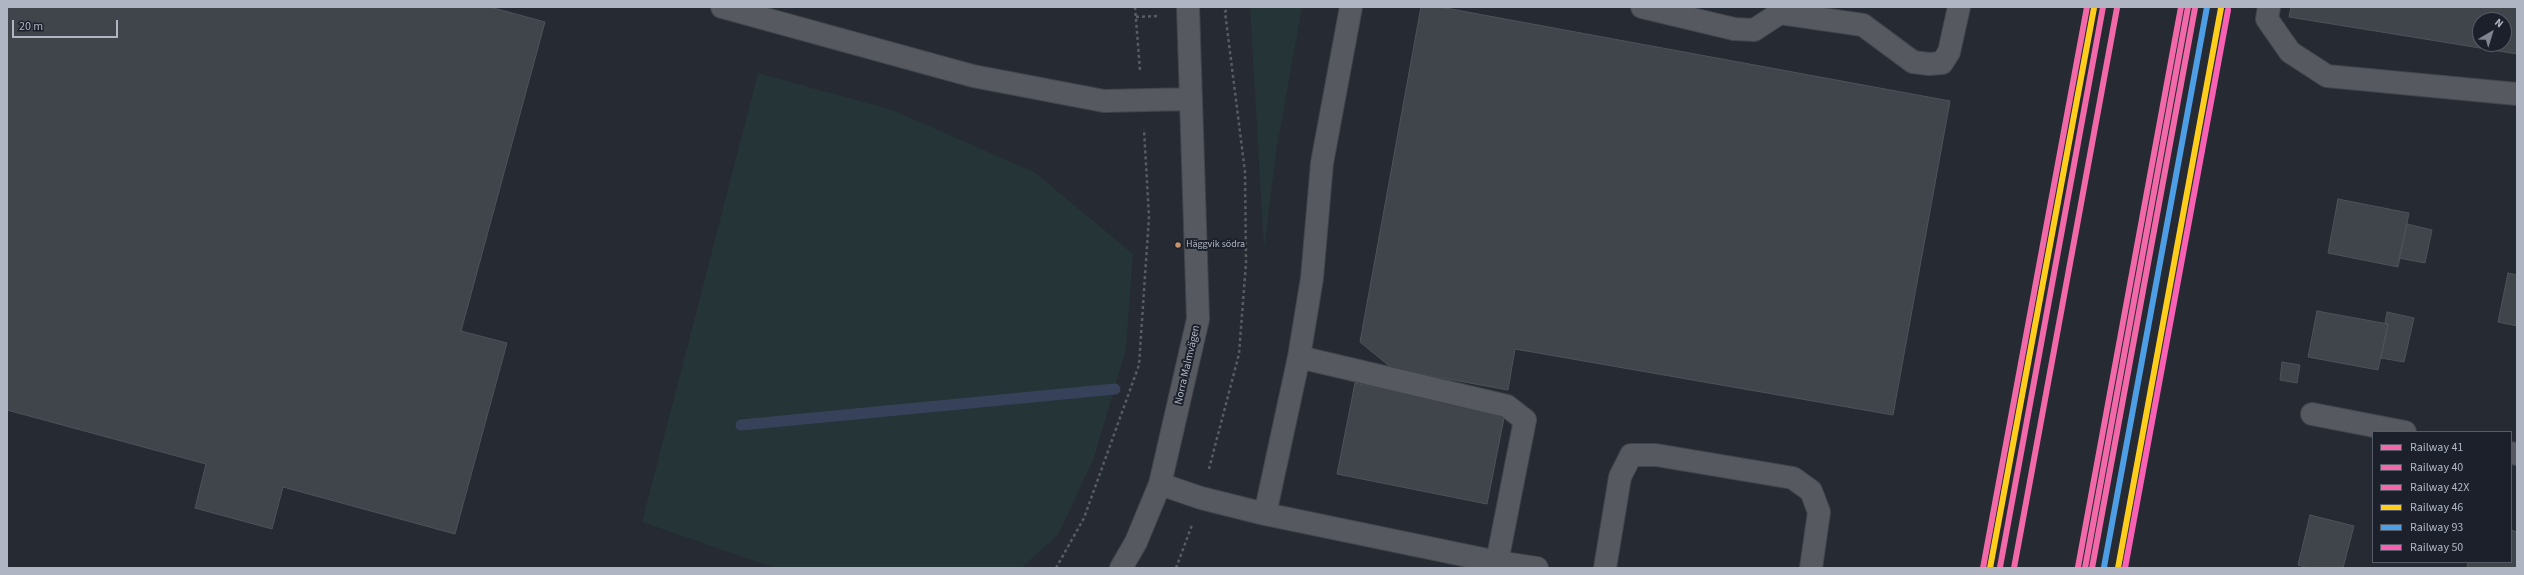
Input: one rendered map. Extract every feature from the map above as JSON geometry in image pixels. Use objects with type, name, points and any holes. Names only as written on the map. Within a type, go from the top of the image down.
[{"type":"street","points":[[722,7],[973,76],[1104,101],[1191,99]]},
{"type":"street","name":"Norra Malmvägen","points":[[1121,568],[1136,542],[1160,484],[1198,319],[1188,7]]},
{"type":"street","points":[[1265,514],[1299,357],[1312,278],[1322,163],[1350,7]]},
{"type":"street","points":[[1642,7],[1734,30],[1754,30],[1780,13],[1863,25],[1913,62],[1929,64],[1942,63],[1949,52],[1959,7]]},
{"type":"street","points":[[2269,7],[2267,19],[2290,52],[2327,76],[2517,94]]},
{"type":"street","points":[[1299,357],[1507,406],[1525,420],[1497,562]]},
{"type":"street","points":[[2312,414],[2401,431]]},
{"type":"street","points":[[1605,568],[1620,477],[1631,455],[1656,455],[1793,478],[1811,491],[1819,512],[1811,568]]},
{"type":"street","points":[[1160,484],[1202,498],[1265,514],[1497,562],[1537,568]]},
{"type":"path","points":[[1056,568],[1084,518],[1139,365],[1150,217],[1136,7]]},
{"type":"shaded area","points":[[1250,7],[1302,7],[1276,152],[1264,249]]},
{"type":"shaded area","points":[[758,73],[892,110],[1034,172],[1133,254],[1126,349],[1094,458],[1058,535],[1021,568],[775,568],[642,522]]},
{"type":"building","points":[[7,7],[490,7],[545,22],[461,331],[507,343],[455,534],[283,487],[272,529],[195,508],[206,464],[7,410]]},
{"type":"building","points":[[1421,7],[1440,7],[1950,101],[1893,415],[1515,349],[1508,390],[1393,369],[1360,342]]},
{"type":"building","points":[[2291,7],[2517,7],[2517,54],[2505,52],[2512,52],[2512,12],[2472,12],[2472,47],[2289,17]]},
{"type":"building","points":[[2338,199],[2409,213],[2398,267],[2328,253]]},
{"type":"building","points":[[2407,224],[2432,230],[2425,263],[2399,258]]},
{"type":"building","points":[[2508,273],[2517,275],[2517,326],[2498,322]]},
{"type":"building","points":[[2317,311],[2388,324],[2378,370],[2308,357]]},
{"type":"building","points":[[2387,312],[2414,318],[2404,362],[2381,358],[2388,324],[2385,323]]},
{"type":"building","points":[[2282,362],[2300,365],[2297,383],[2280,380]]},
{"type":"building","points":[[1355,383],[1505,413],[1487,504],[1337,474]]},
{"type":"building","points":[[2310,515],[2354,526],[2343,568],[2308,568],[2298,565]]},
{"type":"building","points":[[2512,530],[2517,532],[2517,568],[2467,568],[2468,563],[2512,563]]},
{"type":"waterway","points":[[741,425],[1115,389]]},
{"type":"rail line","name":"41","points":[[1983,568],[2087,7]]},
{"type":"rail line","name":"42X","points":[[2000,567],[2103,7]]},
{"type":"rail line","name":"42X","points":[[2078,567],[2181,7]]},
{"type":"rail line","name":"41","points":[[2085,568],[2188,7]]},
{"type":"rail line","name":"93","points":[[2104,567],[2207,7]]},
{"type":"rail line","name":"46","points":[[1990,568],[2094,8]]},
{"type":"rail line","name":"40","points":[[2014,568],[2117,8]]},
{"type":"rail line","name":"40","points":[[2092,568],[2195,8]]},
{"type":"rail line","name":"46","points":[[2118,568],[2221,8]]},
{"type":"rail line","name":"50","points":[[2125,568],[2228,10]]},
{"type":"place","name":"Häggvik södra","points":[[1178,245]]}]
